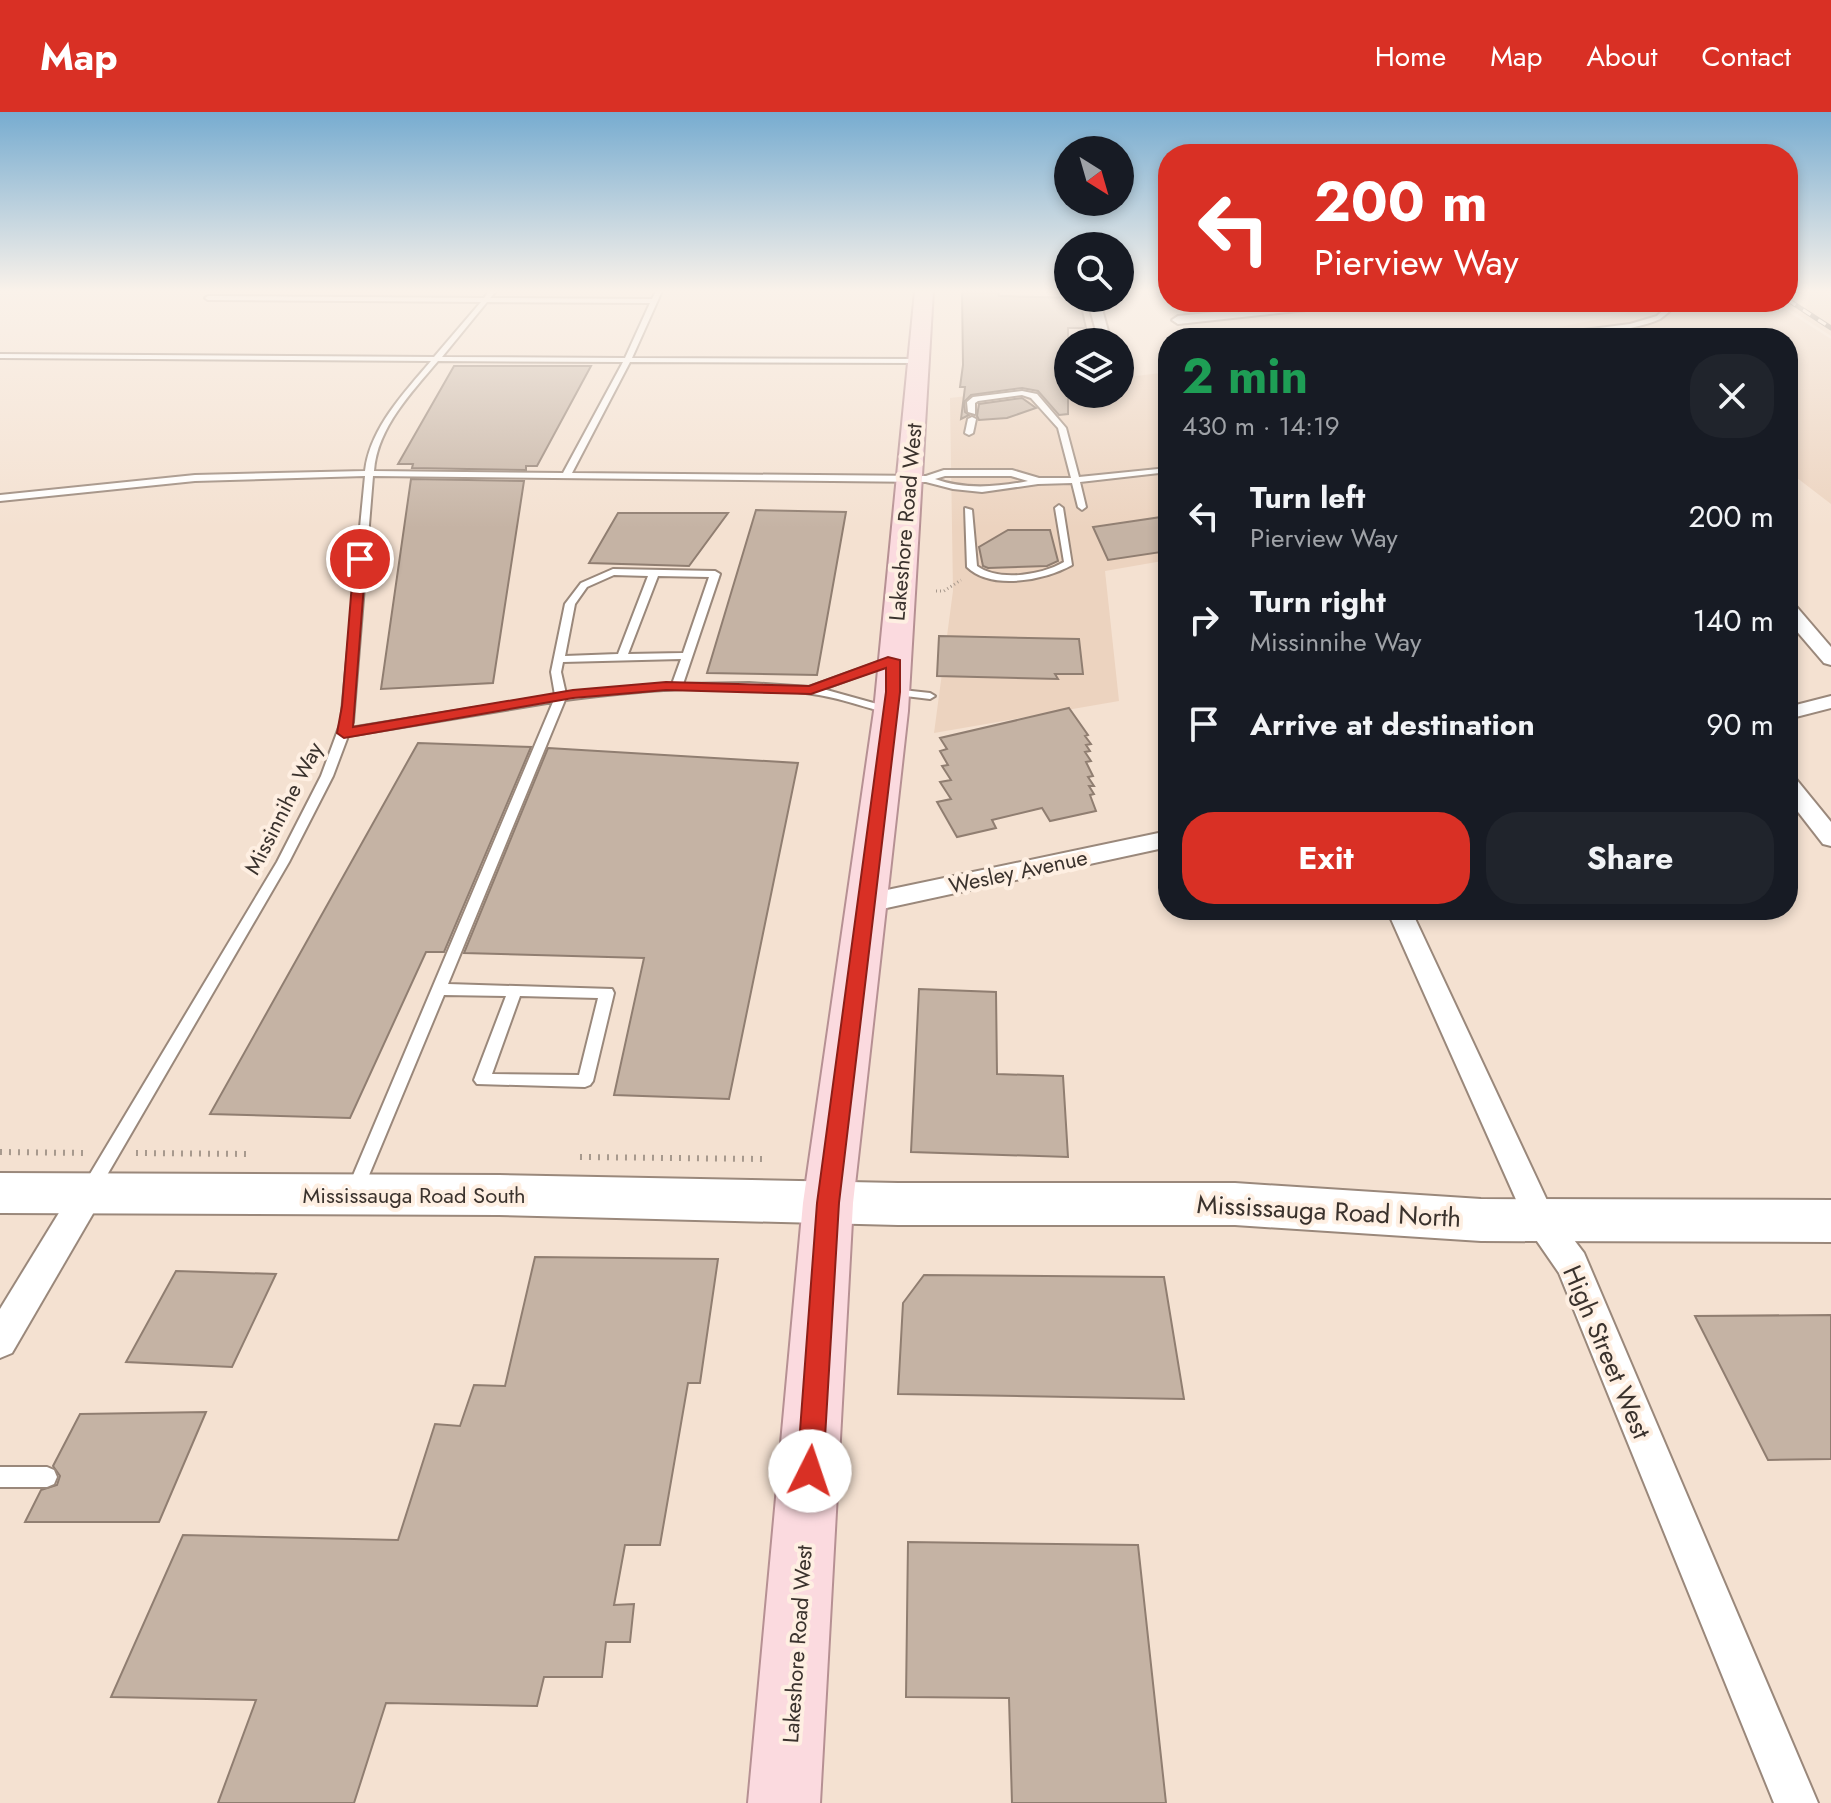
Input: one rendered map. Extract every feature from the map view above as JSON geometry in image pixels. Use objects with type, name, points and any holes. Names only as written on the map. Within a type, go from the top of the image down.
[{"type":"main road","name":"Lakeshore Road West","points":[[784,1803],[828,1203],[868,903],[918,479],[919,370]]},
{"type":"main road","name":"Mississauga Road South","points":[[0,1193],[514,1195],[828,1203]]},
{"type":"main road","name":"Mississauga Road North","points":[[828,1203],[1235,1204],[1541,1221],[1831,1221]]},
{"type":"street","points":[[1798,621],[1831,659]]},
{"type":"street","points":[[1798,710],[1831,702]]},
{"type":"street","points":[[1798,797],[1831,838]]},
{"type":"street","name":"Wesley Avenue","points":[[868,903],[1158,841]]},
{"type":"street","name":"High Street West","points":[[1404,920],[1541,1221],[1572,1264],[1796,1803]]},
{"type":"street","points":[[0,1341],[87,1195]]},
{"type":"lane","name":"Missinnihe Way","points":[[87,1195],[283,862],[313,807],[344,733],[371,456],[386,421],[428,370]]},
{"type":"lane","points":[[567,474],[623,370]]},
{"type":"lane","points":[[969,433],[971,402],[1029,394],[1059,423],[1065,435],[1082,507]]},
{"type":"lane","points":[[0,498],[195,478],[332,473],[918,479],[944,473],[998,473],[1038,481],[1158,471]]},
{"type":"lane","points":[[918,479],[943,487],[1012,488],[1038,481]]},
{"type":"lane","points":[[968,510],[972,567],[978,574],[999,578],[1055,570],[1069,563],[1059,508]]},
{"type":"lane","points":[[353,1195],[561,696],[556,672],[570,604],[584,585],[613,572],[715,574],[677,686]]},
{"type":"lane","points":[[622,657],[654,573]]},
{"type":"lane","points":[[559,659],[687,656]]},
{"type":"lane","points":[[344,733],[561,696],[677,686],[811,690],[892,688],[930,696]]},
{"type":"lane","points":[[811,690],[892,688]]},
{"type":"lane","points":[[439,989],[515,990],[607,993],[585,1081],[482,1080],[515,990]]},
{"type":"lane","points":[[0,1477],[47,1477]]},
{"type":"shaded area","points":[[1798,370],[1831,370],[1831,504],[1798,479]]},
{"type":"shaded area","points":[[1158,373],[1158,562],[1105,571],[1119,701],[934,733],[953,591],[950,398],[1054,386],[1054,408],[1134,408],[1134,376]]},
{"type":"building","points":[[452,370],[589,370],[537,466],[526,466],[526,470],[412,468],[413,464],[398,464]]},
{"type":"building","points":[[962,370],[1054,370],[1054,408],[1068,408],[1068,414],[1059,415],[1038,391],[1022,388],[971,395],[964,402],[965,412],[969,415],[961,419],[965,387],[960,387]]},
{"type":"building","points":[[1022,398],[1036,408],[1007,418],[979,420],[977,416],[979,404]]},
{"type":"building","points":[[411,479],[524,481],[493,683],[381,689]]},
{"type":"building","points":[[756,510],[846,512],[817,675],[707,673]]},
{"type":"building","points":[[618,513],[728,513],[689,566],[589,563]]},
{"type":"building","points":[[1158,517],[1158,552],[1108,560],[1093,527]]},
{"type":"building","points":[[1008,530],[1050,530],[1058,561],[1047,566],[983,566],[979,547]]},
{"type":"building","points":[[939,636],[1079,639],[1083,674],[1055,674],[1058,679],[937,676]]},
{"type":"building","points":[[1069,708],[1091,744],[1086,745],[1090,751],[1085,752],[1091,761],[1086,762],[1093,776],[1088,777],[1094,786],[1089,786],[1094,794],[1090,795],[1096,811],[1050,821],[1042,808],[992,820],[996,828],[957,837],[937,802],[951,799],[940,782],[951,780],[942,766],[948,765],[940,751],[947,749],[940,738]]},
{"type":"building","points":[[418,743],[531,747],[444,952],[426,952],[350,1118],[210,1114]]},
{"type":"building","points":[[548,748],[798,763],[729,1099],[614,1095],[644,958],[464,953]]},
{"type":"building","points":[[919,989],[996,992],[997,1074],[1063,1076],[1068,1157],[911,1152]]},
{"type":"building","points":[[535,1257],[718,1259],[700,1383],[688,1383],[660,1545],[625,1545],[614,1605],[634,1604],[630,1642],[606,1642],[602,1677],[544,1677],[537,1706],[386,1703],[354,1803],[218,1803],[256,1700],[111,1697],[183,1535],[398,1540],[435,1424],[460,1426],[474,1385],[505,1386]]},
{"type":"building","points":[[176,1271],[276,1274],[232,1367],[126,1362]]},
{"type":"building","points":[[924,1275],[1164,1277],[1184,1399],[898,1394],[903,1303]]},
{"type":"building","points":[[1831,1315],[1831,1459],[1768,1460],[1695,1316]]},
{"type":"building","points":[[206,1412],[159,1522],[25,1522],[41,1490],[57,1485],[60,1476],[53,1466],[80,1414]]},
{"type":"building","points":[[908,1542],[1138,1545],[1166,1803],[1012,1803],[1009,1698],[906,1697]]},
{"type":"route","points":[[360,559],[349,706],[344,733],[573,694],[666,686],[811,690],[893,660],[893,692],[868,903],[828,1203],[810,1471]]}]
